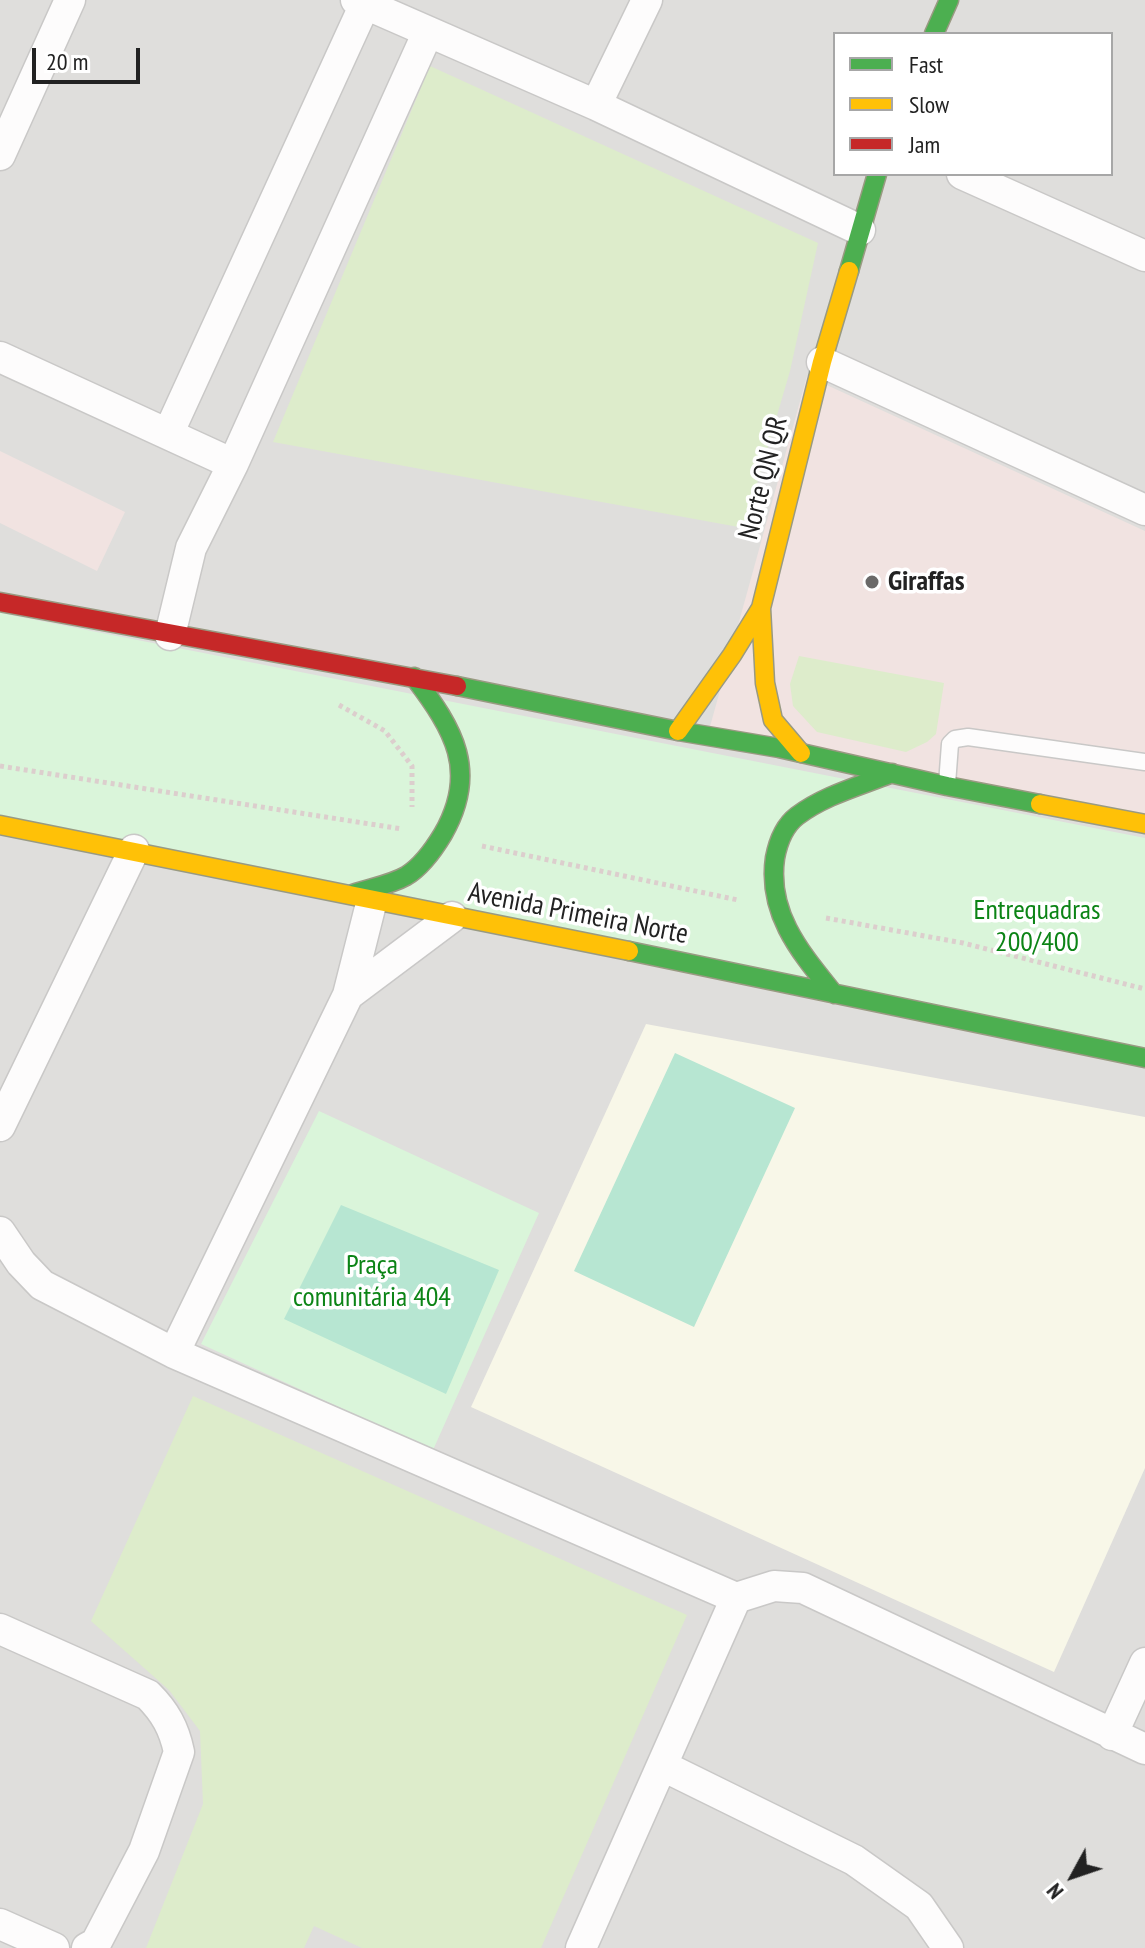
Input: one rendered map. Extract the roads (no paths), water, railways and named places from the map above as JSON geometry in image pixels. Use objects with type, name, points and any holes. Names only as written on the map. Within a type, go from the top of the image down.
[{"type":"main road","points":[[935,32],[949,0]]},
{"type":"main road","name":"Norte QN QR","points":[[801,753],[773,720],[765,683],[761,608],[822,362],[876,176]]},
{"type":"main road","points":[[0,602],[414,677],[1145,824]]},
{"type":"main road","name":"Norte QN QR","points":[[678,731],[761,608]]},
{"type":"main road","points":[[362,897],[407,875],[442,836],[456,811],[462,777],[458,747],[445,717],[414,677]]},
{"type":"main road","points":[[834,994],[788,934],[775,905],[773,869],[781,834],[796,817],[815,806],[892,773]]},
{"type":"main road","name":"Avenida Primeira Norte","points":[[0,825],[1145,1058]]},
{"type":"street","points":[[0,155],[70,0]]},
{"type":"street","points":[[596,105],[647,0]]},
{"type":"street","points":[[168,434],[360,2],[596,105],[860,230]]},
{"type":"street","points":[[170,635],[191,548],[233,464],[428,32]]},
{"type":"street","points":[[966,176],[1145,256]]},
{"type":"street","points":[[0,357],[233,464]]},
{"type":"street","points":[[822,362],[1145,510]]},
{"type":"street","points":[[0,1126],[134,850]]},
{"type":"street","points":[[174,1353],[348,995],[362,897]]},
{"type":"street","points":[[348,995],[452,917]]},
{"type":"street","points":[[0,1232],[21,1263],[42,1285],[174,1353],[736,1598],[774,1586],[803,1588],[1145,1749]]},
{"type":"street","points":[[581,1948],[736,1598]]},
{"type":"street","points":[[0,1629],[148,1695],[163,1711],[177,1744],[179,1752],[144,1851],[96,1943],[87,1948]]},
{"type":"street","points":[[1112,1735],[1145,1663]]},
{"type":"street","points":[[663,1766],[854,1860],[919,1906],[948,1948]]},
{"type":"street","points":[[0,1924],[54,1948]]},
{"type":"lane","points":[[947,786],[950,744],[955,739],[968,737],[1145,762]]},
{"type":"place","name":"Giraffas","points":[[872,582]]},
{"type":"park label","name":"Entrequadras 200/400","points":[[1037,927]]},
{"type":"park label","name":"Praça comunitária 404","points":[[372,1282]]}]
